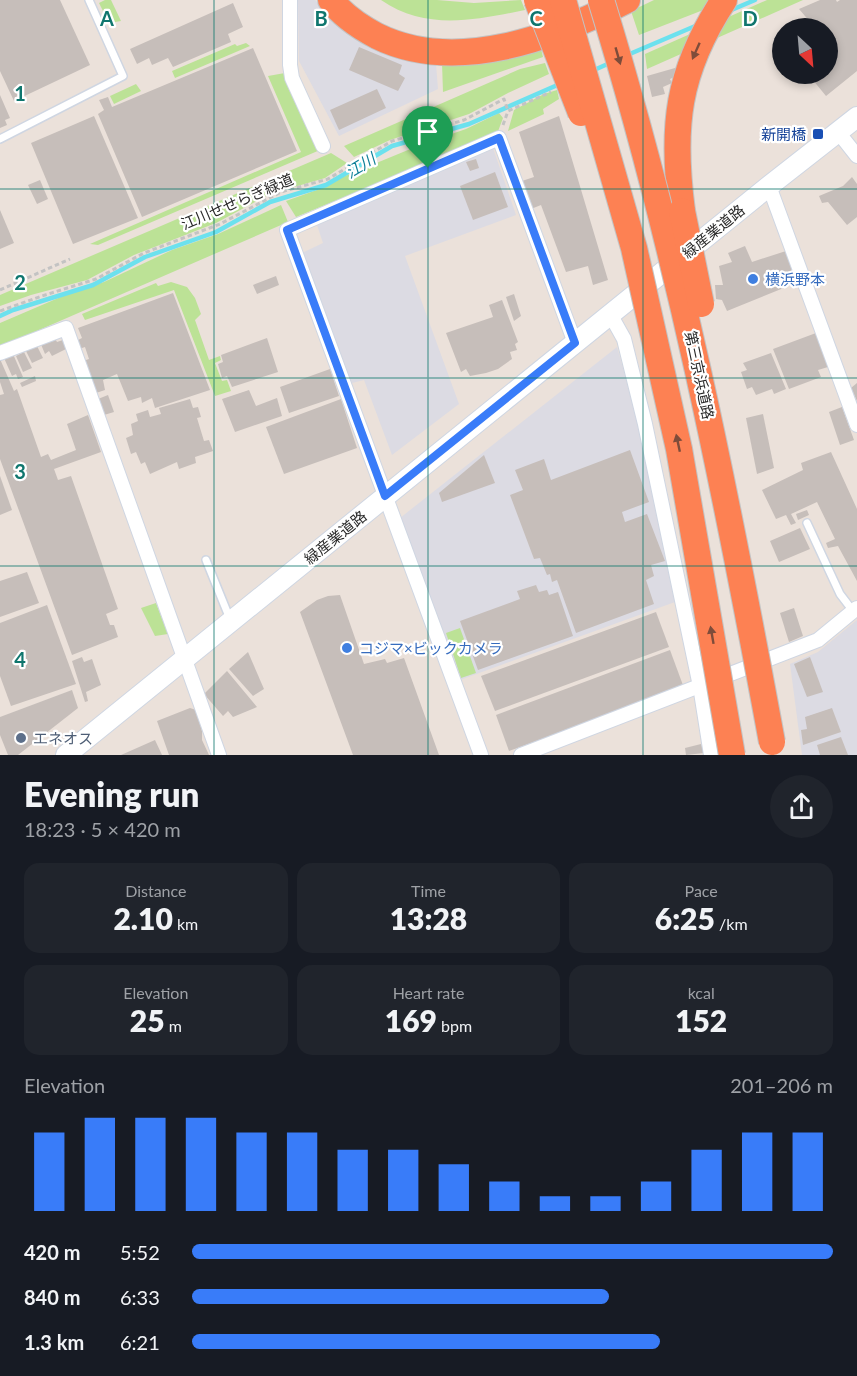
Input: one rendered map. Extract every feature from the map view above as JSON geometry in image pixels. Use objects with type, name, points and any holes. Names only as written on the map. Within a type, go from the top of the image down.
[{"type":"highway","points":[[331,0],[350,20],[388,42],[415,50],[536,20],[589,0]]},
{"type":"highway","points":[[352,0],[372,15],[395,26],[420,33],[441,44],[474,51],[528,40],[585,20],[627,0]]},
{"type":"highway","points":[[537,0],[634,248]]},
{"type":"highway","points":[[563,0],[634,248],[679,449],[732,755]]},
{"type":"highway","name":"第三京浜道路","points":[[601,0],[652,175],[688,320],[720,468],[773,749]]},
{"type":"highway","points":[[724,0],[694,54],[684,82],[678,112],[678,177],[682,211],[733,465],[755,608],[773,749]]},
{"type":"main road","name":"緑産業道路","points":[[66,755],[857,117]]},
{"type":"street","points":[[290,0],[292,78],[323,146]]},
{"type":"street","points":[[838,132],[857,156]]},
{"type":"street","points":[[481,755],[287,230],[499,138],[575,343]]},
{"type":"street","points":[[769,186],[857,425]]},
{"type":"street","points":[[610,314],[624,339],[645,424],[700,686],[711,755]]},
{"type":"street","points":[[0,353],[66,328],[219,755]]},
{"type":"street","points":[[521,755],[818,640],[855,609]]},
{"type":"lane","points":[[0,139],[123,76],[89,0]]},
{"type":"lane","points":[[807,523],[840,594],[855,609]]},
{"type":"lane","points":[[206,560],[231,622]]},
{"type":"path","name":"江川せせらぎ緑道","points":[[0,311],[96,279],[144,252],[220,224],[281,192],[328,179],[392,141],[465,120],[504,99],[507,110]]},
{"type":"path","points":[[0,290],[70,259]]},
{"type":"shaded area","points":[[298,0],[315,0],[341,26],[436,64],[438,89],[339,136],[299,61]]},
{"type":"shaded area","points":[[493,148],[516,215],[405,256],[459,404],[392,455],[364,380],[352,383],[302,253],[323,243],[317,225]]},
{"type":"shaded area","points":[[617,347],[635,410],[675,602],[460,680],[400,518]]},
{"type":"shaded area","points":[[857,620],[857,755],[802,755],[790,664],[818,652]]},
{"type":"green space","points":[[111,0],[121,21],[109,23],[99,3]]},
{"type":"green space","points":[[381,0],[437,0],[474,3],[521,0],[525,10],[469,19],[433,19],[398,10]]},
{"type":"green space","points":[[654,0],[729,0],[639,35],[631,11]]},
{"type":"green space","points":[[767,0],[803,0],[647,69],[645,54]]},
{"type":"green space","points":[[246,43],[250,46],[175,78],[172,71],[235,44],[237,46]]},
{"type":"green space","points":[[541,49],[543,57],[443,92],[442,63]]},
{"type":"green space","points":[[545,63],[549,74],[469,114],[390,140],[354,157],[344,146],[520,69]]},
{"type":"green space","points":[[285,73],[320,150],[98,245],[90,244],[301,152],[268,76]]},
{"type":"green space","points":[[136,84],[141,91],[114,104],[110,96]]},
{"type":"green space","points":[[557,90],[559,99],[543,109],[544,114],[508,131],[514,110],[544,94]]},
{"type":"green space","points":[[499,113],[503,118],[497,134],[296,217],[286,201],[328,186],[340,178],[425,143],[466,129]]},
{"type":"green space","points":[[331,153],[347,163],[325,178],[270,194],[216,223],[134,255],[87,280],[0,306],[0,295]]},
{"type":"green space","points":[[281,205],[288,222],[0,347],[0,323],[70,293],[104,282],[172,250],[218,234]]},
{"type":"green space","points":[[171,282],[187,287],[195,298],[201,314],[195,320],[209,360],[220,356],[221,360],[215,363],[222,381],[227,380],[231,391],[215,396],[174,290],[85,320],[82,314],[156,283],[158,286]]},
{"type":"green space","points":[[156,603],[168,634],[155,636],[141,608]]},
{"type":"green space","points":[[460,628],[476,673],[461,678],[446,633]]},
{"type":"building","points":[[0,0],[60,0],[90,65],[14,101],[0,71]]},
{"type":"building","points":[[820,0],[836,0],[837,2],[857,0],[857,71],[826,96],[816,84],[838,84],[838,18],[807,18],[799,9]]},
{"type":"building","points":[[233,3],[243,27],[228,34],[231,42],[173,67],[168,58],[152,65],[149,58],[137,64],[130,49]]},
{"type":"building","points":[[359,47],[402,65],[399,74],[405,78],[398,91],[349,70]]},
{"type":"building","points":[[253,48],[297,151],[142,217],[98,114],[104,110],[99,100],[108,97],[112,107]]},
{"type":"building","points":[[675,68],[677,76],[670,79],[672,83],[663,87],[665,94],[652,97],[647,76]]},
{"type":"building","points":[[377,89],[386,108],[339,130],[330,110]]},
{"type":"building","points":[[0,95],[10,118],[5,120],[7,125],[0,128]]},
{"type":"building","points":[[94,116],[138,218],[73,244],[31,143]]},
{"type":"building","points":[[559,116],[608,280],[593,285],[588,266],[566,272],[541,205],[531,209],[522,181],[534,177],[519,132]]},
{"type":"building","points":[[476,159],[479,168],[470,171],[466,162]]},
{"type":"building","points":[[495,172],[508,207],[473,220],[460,186]]},
{"type":"building","points":[[852,177],[857,184],[857,217],[847,225],[828,202],[822,203],[819,196],[843,186]]},
{"type":"building","points":[[40,180],[48,199],[37,204],[28,185]]},
{"type":"building","points":[[0,210],[14,243],[0,249]]},
{"type":"building","points":[[745,246],[752,262],[786,251],[796,283],[727,311],[722,300],[716,299],[715,285],[723,285],[719,266],[732,262],[728,253]]},
{"type":"building","points":[[276,276],[279,285],[257,294],[253,285]]},
{"type":"building","points":[[173,293],[210,390],[155,408],[152,398],[142,403],[141,397],[128,401],[117,374],[103,380],[105,390],[96,393],[83,361],[89,359],[85,347],[79,349],[76,341],[82,338],[78,328]]},
{"type":"building","points":[[514,294],[521,316],[514,321],[506,297]]},
{"type":"building","points":[[502,300],[518,342],[515,344],[517,350],[510,352],[512,359],[498,369],[486,373],[470,376],[466,369],[461,372],[446,333],[493,317],[489,305]]},
{"type":"building","points":[[816,333],[828,367],[818,370],[821,377],[789,389],[773,349]]},
{"type":"building","points":[[54,337],[57,342],[63,340],[68,348],[52,356],[49,351],[45,354],[40,342]]},
{"type":"building","points":[[267,338],[278,372],[232,387],[227,376],[222,378],[218,364],[223,362],[221,355]]},
{"type":"building","points":[[36,344],[43,358],[32,363],[25,349]]},
{"type":"building","points":[[24,352],[32,368],[23,372],[16,356]]},
{"type":"building","points":[[771,353],[786,389],[774,394],[772,389],[756,395],[752,387],[747,389],[741,372],[747,370],[743,363]]},
{"type":"building","points":[[13,354],[23,377],[18,379],[16,374],[12,376],[4,358]]},
{"type":"building","points":[[0,359],[14,391],[17,389],[41,457],[48,454],[51,460],[76,450],[67,424],[88,415],[101,452],[54,469],[58,480],[71,476],[118,609],[106,614],[110,625],[114,625],[118,637],[72,655],[0,459],[0,395],[4,394],[0,382]]},
{"type":"building","points":[[330,369],[339,396],[289,413],[280,387]]},
{"type":"building","points":[[35,376],[36,381],[22,387],[20,383]]},
{"type":"building","points":[[857,383],[857,401],[851,388]]},
{"type":"building","points":[[249,390],[256,406],[277,398],[282,416],[235,432],[222,399]]},
{"type":"building","points":[[108,395],[114,412],[104,415],[98,399]]},
{"type":"building","points":[[190,399],[193,408],[198,407],[201,417],[197,418],[204,441],[209,440],[213,451],[195,457],[196,463],[179,469],[177,462],[150,474],[145,462],[141,464],[136,452],[131,454],[126,438],[133,435],[131,424],[138,421],[136,414],[148,410],[150,417],[161,414],[159,408]]},
{"type":"building","points":[[341,399],[357,448],[284,474],[266,427]]},
{"type":"building","points":[[842,407],[854,440],[840,445],[829,412]]},
{"type":"building","points":[[763,414],[774,468],[757,474],[746,418]]},
{"type":"building","points":[[630,450],[649,502],[622,512],[625,522],[647,514],[665,561],[651,565],[654,576],[646,580],[654,604],[576,633],[557,580],[552,582],[540,558],[534,559],[510,495],[523,490],[515,470],[544,459],[551,480]]},
{"type":"building","points":[[831,452],[857,509],[857,581],[838,546],[828,548],[826,543],[835,539],[817,502],[791,514],[796,523],[791,525],[786,515],[776,519],[762,490],[803,470],[801,463]]},
{"type":"building","points":[[484,455],[495,483],[442,502],[439,493]]},
{"type":"building","points":[[0,476],[12,510],[0,515]]},
{"type":"building","points":[[807,510],[809,515],[798,520],[796,514]]},
{"type":"building","points":[[800,528],[810,549],[779,562],[770,541]]},
{"type":"building","points":[[27,572],[39,603],[0,617],[0,581]]},
{"type":"building","points":[[536,585],[539,592],[547,590],[549,595],[558,592],[573,636],[478,670],[460,621],[520,599],[517,591]]},
{"type":"building","points":[[340,595],[364,664],[385,659],[387,663],[404,658],[439,755],[353,755],[300,612],[317,600]]},
{"type":"building","points":[[47,605],[76,684],[11,706],[0,676],[0,623]]},
{"type":"building","points":[[794,608],[803,636],[789,642],[780,613]]},
{"type":"building","points":[[656,612],[669,647],[495,711],[481,676]]},
{"type":"building","points":[[670,650],[684,688],[509,751],[496,715]]},
{"type":"building","points":[[248,652],[264,689],[253,696],[229,669]]},
{"type":"building","points":[[82,657],[84,662],[92,659],[101,685],[86,692],[88,701],[85,702],[72,661]]},
{"type":"building","points":[[810,657],[823,692],[807,697],[794,664]]},
{"type":"building","points":[[227,671],[257,707],[233,717],[228,711],[223,716],[204,694]]},
{"type":"building","points":[[72,690],[78,708],[18,755],[8,755],[0,735],[0,717]]},
{"type":"building","points":[[190,708],[196,710],[202,740],[209,755],[169,755],[157,721]]},
{"type":"building","points":[[832,708],[841,732],[803,745],[801,730],[807,729],[805,717]]},
{"type":"building","points":[[841,737],[848,755],[820,755],[817,745]]},
{"type":"building","points":[[155,740],[162,755],[121,755]]},
{"type":"building","points":[[701,744],[704,753],[686,755],[685,748]]},
{"type":"waterway","name":"江川","points":[[729,11],[755,0]]},
{"type":"waterway","name":"江川","points":[[625,56],[700,24]]},
{"type":"waterway","name":"江川","points":[[592,71],[612,62]]},
{"type":"waterway","name":"江川","points":[[0,316],[93,285],[145,257],[216,232],[270,202],[326,185],[392,146],[469,124],[562,83]]},
{"type":"place","name":"新開橋","points":[[818,134]]},
{"type":"place","name":"横浜野本","points":[[753,279]]},
{"type":"place","name":"コジマ×ビックカメラ","points":[[347,648]]},
{"type":"place","name":"エネオス","points":[[21,738]]},
{"type":"route","points":[[499,138],[575,343],[385,496],[287,230],[428,168],[499,138]]}]
